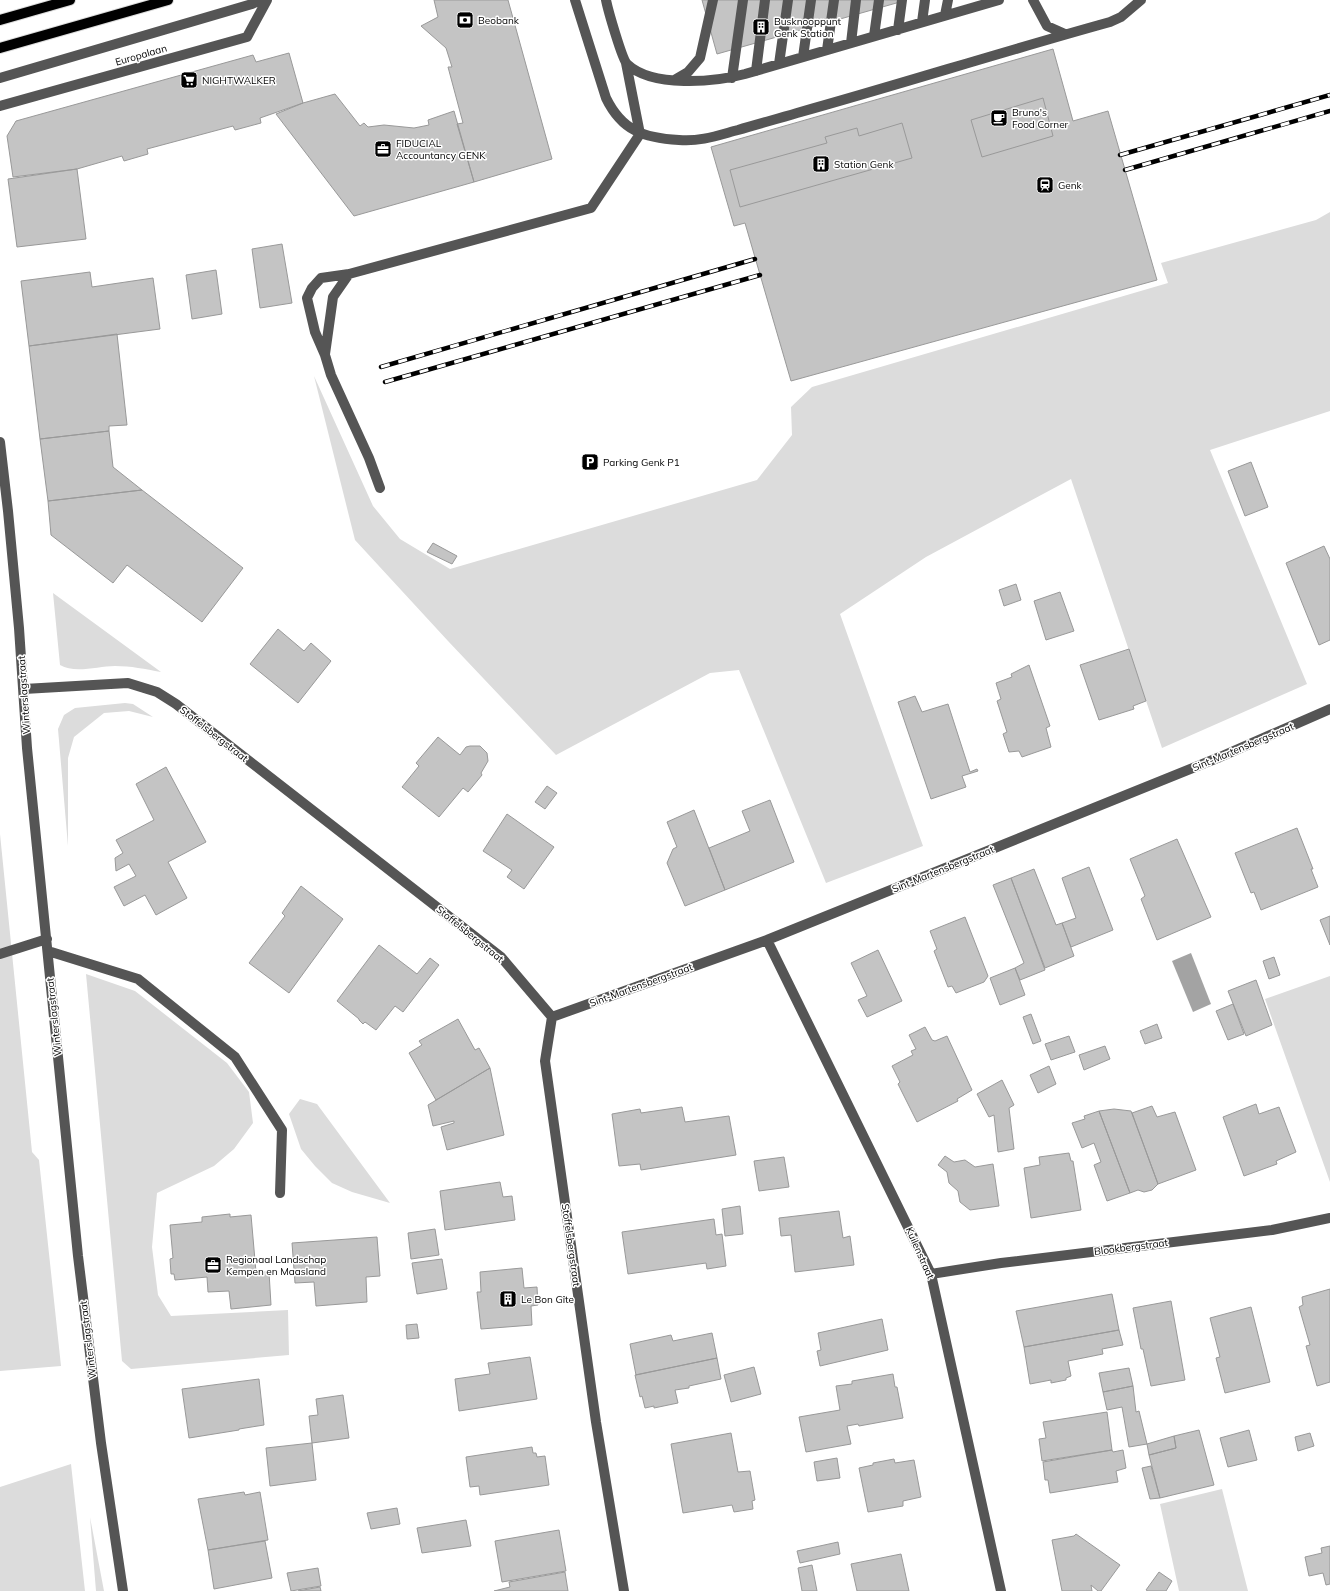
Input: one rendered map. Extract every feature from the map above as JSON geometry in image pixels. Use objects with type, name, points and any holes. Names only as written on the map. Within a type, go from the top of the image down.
[{"type":"main road","points":[[0,20],[70,0]]},
{"type":"main road","points":[[0,48],[168,0]]},
{"type":"street","name":"Europalaan","points":[[0,78],[252,4],[261,0]]},
{"type":"street","name":"Europalaan","points":[[0,106],[247,37],[267,0]]},
{"type":"street","points":[[575,0],[609,104],[619,119],[629,128],[640,134],[659,138],[681,140],[703,139],[832,104],[1066,34],[1121,17],[1141,0]]},
{"type":"street","points":[[380,488],[369,458],[331,375],[325,355],[315,332],[307,298],[312,288],[321,278],[349,274],[591,208],[640,134],[626,63],[606,0]]},
{"type":"street","points":[[674,80],[688,72],[700,58],[713,0]]},
{"type":"street","points":[[732,78],[743,0]]},
{"type":"street","points":[[756,71],[765,0]]},
{"type":"street","points":[[779,64],[788,0]]},
{"type":"street","points":[[803,57],[811,0]]},
{"type":"street","points":[[827,50],[834,0]]},
{"type":"street","points":[[850,43],[856,0]]},
{"type":"street","points":[[874,36],[879,0]]},
{"type":"street","points":[[898,30],[902,0]]},
{"type":"street","points":[[922,22],[925,0]]},
{"type":"street","points":[[946,15],[948,0]]},
{"type":"street","points":[[1033,0],[1047,26],[1066,34]]},
{"type":"street","points":[[626,63],[638,71],[650,76],[674,80],[705,81],[732,78],[898,30],[946,15],[970,4],[995,1]]},
{"type":"street","points":[[325,355],[333,297],[349,274]]},
{"type":"street","name":"Winterslagstraat","points":[[0,442],[4,511],[24,689],[28,756],[78,1256],[101,1443],[123,1591]]},
{"type":"street","name":"Stoffelsbergstraat","points":[[24,689],[128,683],[157,692],[176,704],[501,957],[552,1016],[545,1061],[596,1422],[624,1591]]},
{"type":"street","name":"Sint-Martensbergstraat","points":[[552,1016],[767,940],[1220,758],[1330,709]]},
{"type":"street","points":[[0,954],[47,939]]},
{"type":"street","name":"Kuilenstraat","points":[[767,940],[931,1274],[1001,1591]]},
{"type":"street","points":[[48,951],[138,979],[234,1057],[282,1130],[280,1193]]},
{"type":"street","name":"Blookbergstraat","points":[[931,1274],[1001,1263],[1272,1230],[1330,1218]]},
{"type":"shaded area","points":[[1330,212],[1330,411],[1210,450],[1307,684],[1162,748],[1071,479],[926,557],[840,614],[923,846],[826,883],[739,670],[710,673],[556,755],[355,540],[314,376],[373,506],[400,539],[450,569],[757,480],[792,435],[791,407],[812,387],[1168,283],[1161,263],[1316,220]]},
{"type":"shaded area","points":[[53,593],[161,672],[115,666],[73,669],[60,665]]},
{"type":"shaded area","points":[[125,703],[133,704],[153,717],[129,711],[104,713],[74,737],[68,758],[68,846],[58,729],[64,715],[75,708]]},
{"type":"shaded area","points":[[0,834],[32,1152],[39,1160],[61,1366],[0,1371]]},
{"type":"shaded area","points":[[1191,953],[1211,1004],[1193,1012],[1172,961]]},
{"type":"shaded area","points":[[86,974],[135,991],[227,1063],[249,1092],[253,1123],[234,1149],[214,1166],[157,1193],[152,1247],[158,1295],[171,1316],[288,1310],[289,1355],[131,1369],[122,1361]]},
{"type":"shaded area","points":[[1330,976],[1330,1182],[1265,999]]},
{"type":"shaded area","points":[[300,1099],[317,1104],[390,1203],[352,1192],[332,1183],[315,1166],[301,1149],[289,1114]]},
{"type":"shaded area","points":[[71,1464],[85,1591],[0,1591],[0,1487]]},
{"type":"shaded area","points":[[1222,1489],[1248,1591],[1179,1591],[1160,1504]]},
{"type":"shaded area","points":[[90,1517],[104,1591],[96,1591]]},
{"type":"building","points":[[434,0],[508,0],[552,159],[474,182],[457,124],[463,123],[448,67],[452,67],[446,48],[421,26],[438,17]]},
{"type":"building","name":"Busknooppunt Genk Station","points":[[702,0],[907,0],[717,54]]},
{"type":"building","points":[[1053,49],[1073,121],[1108,111],[1157,280],[791,381],[745,223],[734,226],[711,147]]},
{"type":"building","points":[[289,53],[303,103],[260,118],[261,123],[235,130],[233,126],[147,149],[148,154],[124,161],[122,156],[77,169],[13,177],[7,136],[16,121],[253,55],[256,62]]},
{"type":"building","points":[[335,94],[360,126],[364,123],[368,127],[384,125],[414,128],[429,125],[428,120],[454,111],[474,182],[354,216],[276,114],[303,103]]},
{"type":"building","points":[[1043,98],[1053,136],[982,157],[971,120]]},
{"type":"building","name":"Station Genk","points":[[902,123],[912,158],[740,207],[730,170],[827,143],[825,137],[857,128],[859,136]]},
{"type":"building","points":[[77,169],[86,239],[17,247],[8,179]]},
{"type":"building","points":[[282,244],[292,303],[260,308],[252,249]]},
{"type":"building","points":[[216,270],[222,314],[192,319],[186,275]]},
{"type":"building","points":[[90,272],[92,287],[153,278],[160,329],[29,346],[21,281]]},
{"type":"building","points":[[117,334],[127,425],[109,426],[109,431],[40,439],[29,346]]},
{"type":"building","points":[[109,431],[113,467],[142,490],[48,501],[40,439]]},
{"type":"building","points":[[1251,462],[1268,507],[1245,516],[1228,471]]},
{"type":"building","points":[[142,490],[243,568],[202,622],[127,565],[113,583],[51,535],[48,501]]},
{"type":"building","points":[[433,543],[457,556],[452,564],[427,552]]},
{"type":"building","points":[[1324,546],[1330,559],[1330,640],[1319,645],[1286,563]]},
{"type":"building","points":[[1016,584],[1021,600],[1004,606],[999,590]]},
{"type":"building","points":[[1060,592],[1074,631],[1046,640],[1034,601]]},
{"type":"building","points":[[278,629],[304,651],[311,643],[331,661],[298,703],[250,664]]},
{"type":"building","points":[[1129,649],[1146,701],[1133,706],[1134,709],[1099,720],[1080,665]]},
{"type":"building","points":[[1029,665],[1050,726],[1046,728],[1051,747],[1022,757],[1019,751],[1009,752],[1003,734],[1007,732],[997,701],[1001,699],[996,683],[1012,677],[1011,674]]},
{"type":"building","points":[[915,696],[922,712],[948,704],[970,772],[977,769],[978,771],[962,776],[966,787],[931,799],[898,702]]},
{"type":"building","points":[[438,737],[460,755],[466,747],[480,746],[487,753],[488,761],[481,773],[482,775],[468,792],[463,788],[439,817],[402,787],[419,766],[416,763]]},
{"type":"building","points":[[166,767],[206,842],[168,862],[187,898],[156,915],[145,895],[124,906],[114,887],[136,876],[129,864],[116,871],[115,858],[123,853],[116,840],[154,820],[136,784]]},
{"type":"building","points":[[547,786],[557,793],[545,809],[535,802]]},
{"type":"building","points":[[770,800],[794,862],[725,890],[709,848],[750,831],[742,811]]},
{"type":"building","points":[[694,810],[725,890],[685,906],[667,863],[673,849],[677,847],[667,822]]},
{"type":"building","points":[[507,814],[554,847],[524,889],[507,877],[512,870],[483,851]]},
{"type":"building","points":[[1297,828],[1313,869],[1311,869],[1318,887],[1261,910],[1254,892],[1251,893],[1235,853]]},
{"type":"building","points":[[1177,839],[1211,917],[1157,940],[1141,899],[1145,896],[1130,859]]},
{"type":"building","points":[[1089,867],[1113,930],[1071,947],[1062,923],[1076,918],[1062,878]]},
{"type":"building","points":[[1034,869],[1056,925],[1062,923],[1074,956],[1045,968],[1011,878]]},
{"type":"building","points":[[1011,878],[1045,970],[1020,980],[1015,968],[1024,963],[993,885]]},
{"type":"building","points":[[301,886],[343,919],[289,993],[249,963],[285,916],[282,913]]},
{"type":"building","points":[[1330,916],[1330,945],[1320,920]]},
{"type":"building","points":[[965,917],[988,976],[984,982],[956,993],[952,986],[948,987],[934,951],[937,949],[930,931]]},
{"type":"building","points":[[379,945],[417,974],[430,958],[439,965],[403,1012],[395,1006],[376,1030],[365,1022],[363,1024],[337,1001]]},
{"type":"building","points":[[878,950],[902,1001],[867,1017],[858,1000],[867,996],[851,963]]},
{"type":"building","points":[[1274,957],[1280,975],[1269,979],[1263,961]]},
{"type":"building","points":[[1015,968],[1025,995],[1000,1005],[990,978]]},
{"type":"building","points":[[1256,980],[1272,1025],[1246,1036],[1228,991]]},
{"type":"building","points":[[1233,1004],[1244,1034],[1228,1040],[1216,1011]]},
{"type":"building","points":[[1031,1014],[1041,1041],[1033,1044],[1023,1017]]},
{"type":"building","points":[[458,1019],[475,1050],[479,1048],[490,1068],[436,1100],[409,1053],[422,1045],[419,1041]]},
{"type":"building","points":[[1157,1024],[1162,1038],[1145,1044],[1140,1031]]},
{"type":"building","points":[[925,1027],[932,1040],[935,1041],[947,1036],[972,1090],[957,1099],[958,1101],[917,1122],[898,1084],[900,1082],[892,1066],[913,1055],[911,1051],[916,1049],[909,1035]]},
{"type":"building","points":[[1069,1036],[1075,1052],[1051,1060],[1045,1044]]},
{"type":"building","points":[[1105,1046],[1110,1059],[1084,1070],[1079,1055]]},
{"type":"building","points":[[1049,1066],[1056,1084],[1038,1093],[1030,1075]]},
{"type":"building","points":[[490,1068],[504,1135],[447,1150],[441,1127],[454,1123],[454,1121],[433,1126],[428,1105]]},
{"type":"building","points":[[1002,1080],[1014,1105],[1009,1108],[1014,1149],[998,1152],[994,1115],[989,1117],[977,1094]]},
{"type":"building","points":[[1256,1104],[1259,1114],[1279,1107],[1296,1152],[1276,1161],[1277,1164],[1244,1176],[1223,1117]]},
{"type":"building","points":[[1152,1106],[1157,1117],[1175,1112],[1196,1170],[1158,1184],[1132,1113]]},
{"type":"building","points":[[682,1107],[685,1122],[729,1116],[736,1155],[641,1170],[640,1164],[619,1166],[612,1114],[640,1109],[641,1113]]},
{"type":"building","points":[[1114,1109],[1131,1111],[1158,1184],[1152,1190],[1144,1192],[1138,1190],[1130,1193],[1099,1111]]},
{"type":"building","points":[[1099,1111],[1130,1193],[1107,1201],[1094,1165],[1101,1162],[1094,1143],[1082,1148],[1072,1123],[1085,1119],[1084,1116]]},
{"type":"building","points":[[1069,1153],[1071,1161],[1073,1161],[1081,1210],[1031,1218],[1024,1168],[1040,1165],[1039,1157]]},
{"type":"building","points":[[945,1156],[954,1162],[965,1160],[975,1167],[993,1164],[999,1206],[970,1210],[960,1202],[958,1191],[949,1183],[947,1172],[938,1165]]},
{"type":"building","points":[[784,1157],[789,1187],[759,1191],[754,1161]]},
{"type":"building","points":[[500,1182],[503,1197],[512,1196],[515,1220],[445,1230],[440,1191]]},
{"type":"building","points":[[740,1206],[743,1234],[725,1236],[722,1209]]},
{"type":"building","points":[[839,1211],[843,1238],[850,1236],[854,1265],[795,1272],[791,1235],[781,1236],[779,1218]]},
{"type":"building","name":"Regionaal Landschap Kempen en Maasland","points":[[230,1214],[230,1217],[251,1215],[256,1272],[269,1272],[271,1305],[231,1309],[229,1291],[208,1292],[207,1277],[175,1280],[174,1274],[171,1274],[170,1259],[173,1258],[170,1225],[202,1222],[202,1217]]},
{"type":"building","points":[[714,1219],[716,1235],[722,1234],[726,1266],[707,1269],[706,1263],[628,1274],[622,1232]]},
{"type":"building","points":[[435,1229],[439,1255],[411,1259],[408,1233]]},
{"type":"building","points":[[377,1237],[380,1276],[366,1277],[367,1302],[316,1306],[314,1282],[295,1283],[292,1243]]},
{"type":"building","points":[[442,1259],[447,1289],[417,1294],[412,1263]]},
{"type":"building","name":"Le Bon Gîte","points":[[522,1268],[524,1288],[537,1287],[538,1305],[531,1306],[532,1325],[481,1329],[477,1292],[481,1292],[480,1272]]},
{"type":"building","points":[[1330,1289],[1330,1382],[1317,1386],[1306,1346],[1310,1345],[1299,1307],[1303,1305],[1302,1297]]},
{"type":"building","points":[[1112,1294],[1119,1330],[1024,1347],[1016,1311]]},
{"type":"building","points":[[1171,1301],[1185,1380],[1151,1386],[1143,1349],[1141,1349],[1133,1308]]},
{"type":"building","points":[[1251,1307],[1270,1382],[1225,1393],[1216,1358],[1220,1357],[1210,1318]]},
{"type":"building","points":[[882,1319],[888,1350],[820,1366],[817,1351],[821,1350],[818,1333]]},
{"type":"building","points":[[417,1324],[419,1338],[407,1339],[406,1325]]},
{"type":"building","points":[[1119,1330],[1123,1345],[1102,1349],[1103,1354],[1068,1361],[1071,1376],[1066,1378],[1066,1380],[1051,1383],[1051,1380],[1030,1384],[1024,1347]]},
{"type":"building","points":[[712,1333],[717,1358],[636,1375],[630,1344],[671,1335],[673,1341]]},
{"type":"building","points":[[530,1357],[537,1399],[459,1411],[455,1379],[490,1374],[488,1363]]},
{"type":"building","points":[[717,1358],[721,1379],[689,1386],[689,1388],[675,1390],[678,1403],[654,1408],[654,1406],[645,1408],[642,1396],[640,1397],[635,1375]]},
{"type":"building","points":[[754,1367],[761,1394],[731,1402],[724,1375]]},
{"type":"building","points":[[1129,1368],[1133,1386],[1103,1392],[1099,1373]]},
{"type":"building","points":[[893,1374],[903,1418],[859,1426],[858,1424],[847,1426],[851,1444],[806,1452],[799,1417],[840,1410],[836,1386],[852,1384],[852,1381]]},
{"type":"building","points":[[259,1379],[264,1425],[189,1438],[182,1389]]},
{"type":"building","points":[[1133,1386],[1136,1412],[1139,1411],[1147,1444],[1129,1447],[1122,1407],[1107,1410],[1103,1392]]},
{"type":"building","points":[[343,1395],[349,1438],[312,1443],[309,1416],[318,1415],[316,1399]]},
{"type":"building","points":[[1107,1412],[1112,1450],[1042,1461],[1039,1439],[1046,1438],[1043,1422]]},
{"type":"building","points":[[1199,1430],[1214,1485],[1160,1498],[1149,1455],[1176,1448],[1174,1436]]},
{"type":"building","points":[[1249,1430],[1257,1460],[1228,1467],[1220,1438]]},
{"type":"building","points":[[731,1433],[738,1472],[750,1471],[755,1500],[752,1501],[753,1509],[734,1512],[732,1505],[683,1513],[671,1444]]},
{"type":"building","points":[[1310,1433],[1314,1446],[1298,1451],[1295,1437]]},
{"type":"building","points":[[1174,1436],[1176,1448],[1149,1455],[1147,1444]]},
{"type":"building","points":[[312,1443],[316,1480],[270,1486],[266,1448]]},
{"type":"building","points":[[532,1447],[533,1453],[536,1453],[537,1457],[545,1456],[549,1485],[480,1495],[479,1486],[470,1487],[466,1457]]},
{"type":"building","points":[[1112,1450],[1113,1452],[1123,1450],[1126,1468],[1116,1471],[1118,1482],[1050,1493],[1048,1480],[1045,1480],[1043,1462]]},
{"type":"building","points":[[837,1458],[840,1478],[817,1481],[814,1462]]},
{"type":"building","points":[[894,1459],[895,1463],[914,1460],[921,1497],[903,1501],[903,1506],[868,1512],[859,1468],[873,1465],[873,1463]]},
{"type":"building","points":[[1151,1466],[1160,1498],[1150,1499],[1142,1468]]},
{"type":"building","points":[[244,1492],[245,1495],[260,1492],[268,1540],[208,1550],[198,1499]]},
{"type":"building","points":[[397,1508],[400,1524],[371,1529],[367,1513]]},
{"type":"building","points":[[466,1520],[471,1546],[422,1553],[417,1528]]},
{"type":"building","points":[[559,1530],[566,1571],[502,1582],[495,1541]]},
{"type":"building","points":[[1076,1534],[1120,1565],[1101,1591],[1098,1591],[1091,1585],[1092,1591],[1062,1591],[1052,1540],[1074,1536]]},
{"type":"building","points":[[265,1541],[272,1578],[214,1589],[208,1550]]},
{"type":"building","points":[[838,1542],[840,1554],[800,1563],[797,1551]]},
{"type":"building","points":[[1330,1546],[1330,1584],[1326,1585],[1323,1573],[1309,1576],[1305,1557],[1322,1553],[1321,1548]]},
{"type":"building","points":[[901,1554],[909,1591],[857,1591],[851,1564]]},
{"type":"building","points":[[812,1565],[817,1591],[802,1591],[798,1568]]},
{"type":"building","points":[[318,1568],[321,1586],[291,1591],[287,1573]]},
{"type":"building","points":[[565,1572],[568,1591],[494,1591],[510,1587],[509,1582]]},
{"type":"building","points":[[1159,1572],[1172,1581],[1166,1591],[1146,1590]]},
{"type":"building","points":[[320,1587],[321,1591],[298,1591]]},
{"type":"railway","points":[[1120,155],[1330,95]]},
{"type":"railway","points":[[1125,170],[1330,111]]},
{"type":"railway","points":[[381,367],[755,259]]},
{"type":"railway","points":[[385,382],[760,275]]},
{"type":"place","name":"Beobank","points":[[465,20]]},
{"type":"place","name":"Busknooppunt Genk Station","points":[[761,27]]},
{"type":"place","name":"NIGHTWALKER","points":[[189,80]]},
{"type":"place","name":"Bruno's Food Corner","points":[[999,118]]},
{"type":"place","name":"FIDUCIAL Accountancy GENK","points":[[383,149]]},
{"type":"place","name":"Station Genk","points":[[821,164]]},
{"type":"place","name":"Genk","points":[[1045,185]]},
{"type":"place","name":"Parking Genk P1","points":[[590,462]]},
{"type":"place","name":"Regionaal Landschap Kempen en Maasland","points":[[213,1265]]},
{"type":"place","name":"Le Bon Gîte","points":[[508,1299]]}]
